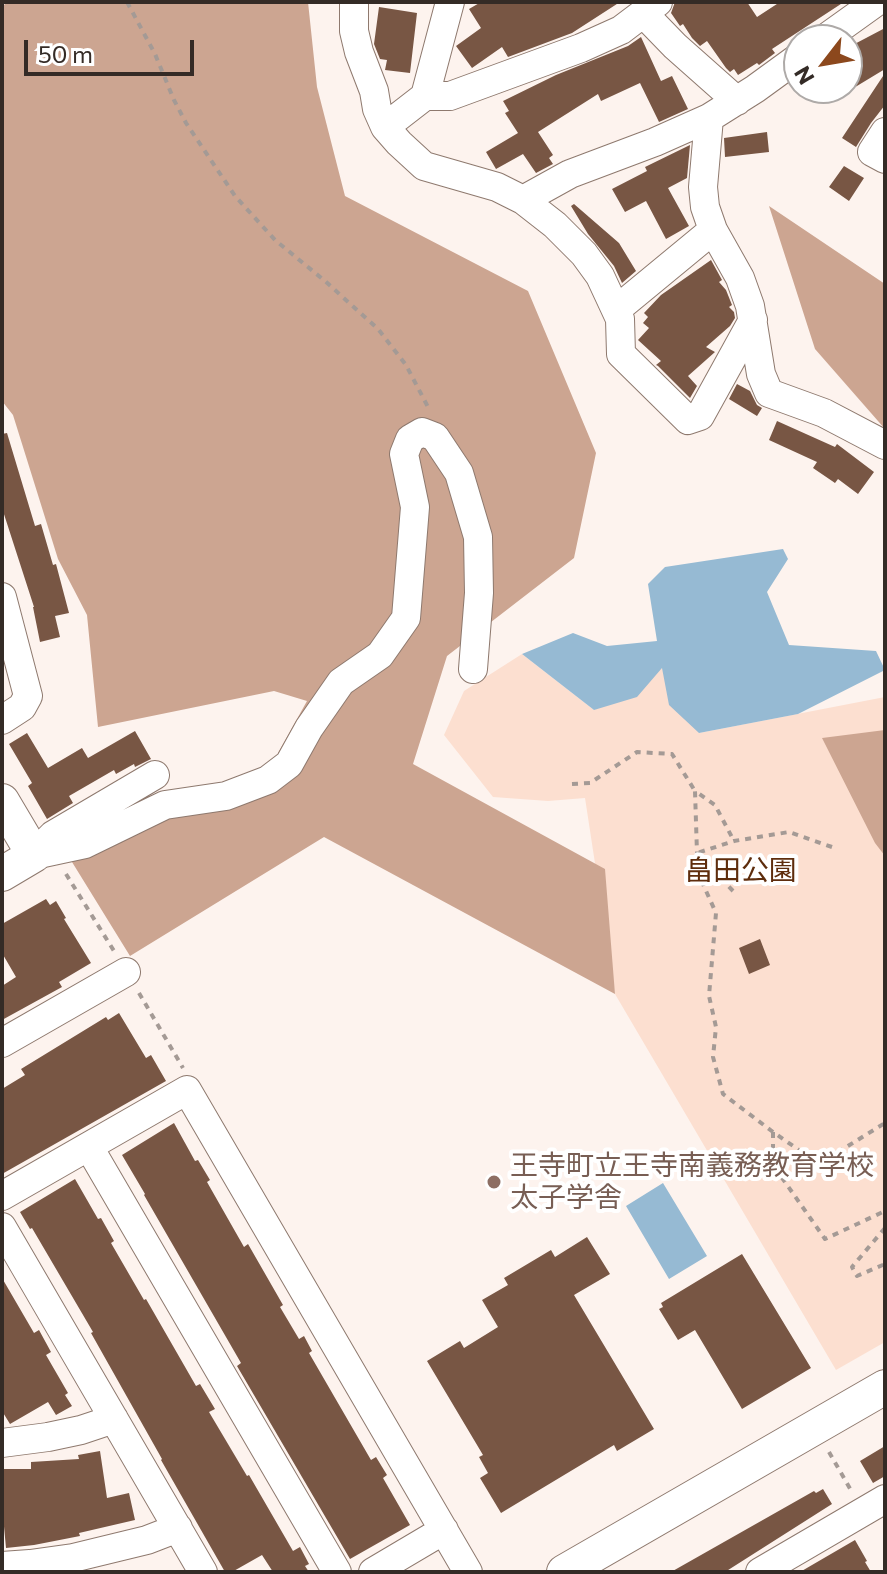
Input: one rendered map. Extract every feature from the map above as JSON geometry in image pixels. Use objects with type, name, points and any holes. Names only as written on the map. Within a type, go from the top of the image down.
[{"type":"street","points":[[354,2],[354,31],[359,52],[385,127],[424,166],[497,187],[523,200],[555,225],[584,254],[600,276],[620,319],[621,354],[688,420],[700,416],[753,320]]},
{"type":"street","points":[[385,127],[425,96],[450,2]]},
{"type":"street","points":[[845,24],[876,2]]},
{"type":"street","points":[[425,96],[450,96],[581,48],[621,30],[651,8],[675,46],[737,101]]},
{"type":"street","points":[[523,200],[570,174],[709,118],[783,68]]},
{"type":"street","points":[[709,118],[703,187],[705,207],[713,230],[740,278],[750,306],[761,374],[769,393],[824,413],[885,445]]},
{"type":"street","points":[[885,132],[872,152],[885,159]]},
{"type":"street","points":[[616,310],[713,230]]},
{"type":"street","points":[[34,855],[85,844],[165,805],[226,796],[268,780],[289,764],[341,682],[380,655],[406,618],[415,507],[404,454],[410,439],[422,432],[435,437],[459,473],[478,537],[479,593],[473,669]]},
{"type":"street","points":[[2,597],[28,696],[22,707],[2,720]]},
{"type":"street","points":[[2,874],[34,855],[53,835],[155,775]]},
{"type":"street","points":[[2,801],[34,855]]},
{"type":"street","points":[[2,1043],[126,972]]},
{"type":"street","points":[[2,1196],[187,1090],[468,1572]]},
{"type":"street","points":[[89,1147],[337,1572]]},
{"type":"street","points":[[2,1227],[203,1572]]},
{"type":"street","points":[[564,1572],[885,1387]]},
{"type":"street","points":[[2,1443],[81,1430],[114,1419]]},
{"type":"street","points":[[760,1572],[878,1507]]},
{"type":"street","points":[[2,1566],[73,1558],[147,1540],[178,1528]]},
{"type":"street","points":[[373,1572],[444,1530]]},
{"type":"path","points":[[127,2],[186,123],[235,196],[275,240],[378,329],[406,365],[429,408],[435,437]]},
{"type":"path","points":[[572,784],[590,783],[637,752],[672,754],[695,791],[715,805],[734,841]]},
{"type":"path","points":[[695,791],[697,853],[702,882],[716,913],[709,996],[716,1027],[713,1057],[723,1094],[819,1164],[885,1123]]},
{"type":"path","points":[[697,853],[734,841],[789,832],[832,847]]},
{"type":"path","points":[[697,853],[733,891]]},
{"type":"path","points":[[773,1132],[773,1165],[825,1239],[885,1211]]},
{"type":"path","points":[[885,1228],[852,1267],[857,1276],[885,1264]]},
{"type":"path","points":[[815,1428],[878,1507]]},
{"type":"green space","name":"畠田公園","points":[[522,654],[594,710],[662,668],[699,733],[885,697],[885,1342],[836,1370],[615,994],[585,798],[548,801],[493,797],[444,735],[464,691]]},
{"type":"shaded area","points":[[7,2],[308,2],[317,87],[345,196],[528,291],[596,453],[574,558],[447,656],[413,764],[605,869],[615,994],[324,837],[130,956],[72,862],[171,816],[273,788],[299,774],[278,753],[307,701],[274,691],[98,727],[87,615],[58,559],[13,415],[2,401],[2,7]]},
{"type":"shaded area","points":[[769,206],[885,284],[885,429],[815,349]]},
{"type":"shaded area","points":[[885,730],[885,856],[875,843],[822,738]]},
{"type":"water","points":[[783,549],[788,559],[767,592],[789,645],[876,651],[885,670],[798,714],[699,733],[669,705],[662,668],[637,697],[594,710],[522,654],[573,633],[607,646],[657,641],[648,584],[665,567]]},
{"type":"water","points":[[663,1183],[707,1256],[669,1279],[626,1206]]},
{"type":"building","points":[[481,2],[620,2],[572,33],[508,57],[502,47],[472,68],[456,46],[481,28],[469,9]]},
{"type":"building","points":[[675,2],[747,2],[757,17],[780,2],[844,2],[810,24],[783,24],[783,42],[772,49],[775,53],[738,75],[734,69],[730,72],[726,68],[707,41],[700,46],[671,13]]},
{"type":"building","points":[[379,7],[417,13],[410,73],[385,70],[387,60],[380,59],[374,44]]},
{"type":"building","points":[[885,28],[885,69],[863,82],[863,40]]},
{"type":"building","points":[[641,37],[661,81],[672,76],[688,109],[659,122],[640,83],[601,101],[598,94],[538,132],[553,155],[549,158],[553,164],[536,173],[523,154],[496,169],[486,152],[518,133],[505,113],[509,111],[503,101],[556,75],[628,46]]},
{"type":"building","points":[[885,73],[885,105],[856,147],[842,138]]},
{"type":"building","points":[[767,132],[769,152],[725,157],[724,138]]},
{"type":"building","points":[[690,145],[687,178],[668,188],[689,226],[666,239],[646,201],[625,212],[612,189],[647,171],[645,167]]},
{"type":"building","points":[[844,166],[864,178],[849,201],[829,187]]},
{"type":"building","points":[[574,204],[619,243],[636,271],[622,283],[614,266],[588,234],[571,206]]},
{"type":"building","points":[[711,260],[722,280],[719,282],[726,290],[735,318],[706,347],[715,352],[688,376],[697,386],[690,398],[656,365],[661,361],[638,340],[649,328],[643,323],[648,317],[644,313],[661,295]]},
{"type":"building","points":[[737,384],[750,391],[762,408],[757,416],[729,399]]},
{"type":"building","points":[[777,421],[835,447],[837,444],[874,472],[858,494],[838,479],[835,483],[813,468],[817,462],[769,440]]},
{"type":"building","points":[[7,433],[35,526],[41,524],[69,613],[55,616],[60,637],[40,642],[34,607],[2,508],[2,434]]},
{"type":"building","points":[[135,731],[151,759],[116,774],[114,770],[69,796],[73,803],[47,819],[28,786],[32,783],[9,744],[27,733],[48,768],[82,748],[88,758]]},
{"type":"building","points":[[46,899],[50,905],[56,901],[91,963],[59,982],[62,987],[2,1020],[2,986],[16,977],[2,953],[2,924]]},
{"type":"building","points":[[760,939],[770,965],[749,974],[739,948]]},
{"type":"building","points":[[119,1013],[146,1058],[151,1055],[166,1081],[2,1174],[2,1089],[25,1075],[21,1069],[106,1017],[108,1020]]},
{"type":"building","points":[[174,1123],[195,1161],[198,1160],[210,1180],[207,1182],[244,1247],[248,1244],[299,1339],[304,1336],[312,1351],[309,1353],[371,1460],[376,1457],[387,1475],[383,1478],[410,1525],[350,1559],[237,1366],[241,1363],[122,1155]]},
{"type":"building","points":[[75,1179],[98,1219],[101,1218],[114,1241],[111,1243],[196,1386],[200,1384],[215,1409],[209,1412],[247,1476],[293,1551],[300,1547],[309,1564],[305,1566],[309,1572],[273,1572],[262,1555],[232,1572],[225,1572],[93,1332],[20,1212]]},
{"type":"building","points":[[587,1237],[610,1274],[574,1295],[654,1429],[617,1451],[614,1445],[501,1513],[480,1478],[488,1473],[479,1457],[483,1455],[427,1361],[460,1341],[464,1348],[498,1327],[482,1300],[508,1285],[504,1278],[551,1250],[555,1257]]},
{"type":"building","points":[[742,1254],[811,1368],[742,1409],[695,1330],[678,1340],[659,1309],[663,1307],[661,1303]]},
{"type":"building","points":[[2,1278],[34,1333],[39,1330],[51,1352],[46,1355],[68,1393],[65,1395],[72,1406],[56,1415],[48,1402],[10,1424],[2,1411]]},
{"type":"building","points":[[885,1446],[885,1476],[873,1483],[860,1461]]},
{"type":"building","points":[[100,1451],[107,1498],[129,1493],[135,1520],[79,1533],[80,1536],[6,1548],[2,1469],[31,1469],[31,1462],[79,1459],[78,1455]]},
{"type":"building","points":[[823,1489],[832,1504],[725,1572],[671,1572],[814,1491]]},
{"type":"building","points":[[855,1540],[871,1572],[800,1572]]},
{"type":"place","name":"王寺町立王寺南義務教育学校 太子学舎","points":[[494,1182]]}]
